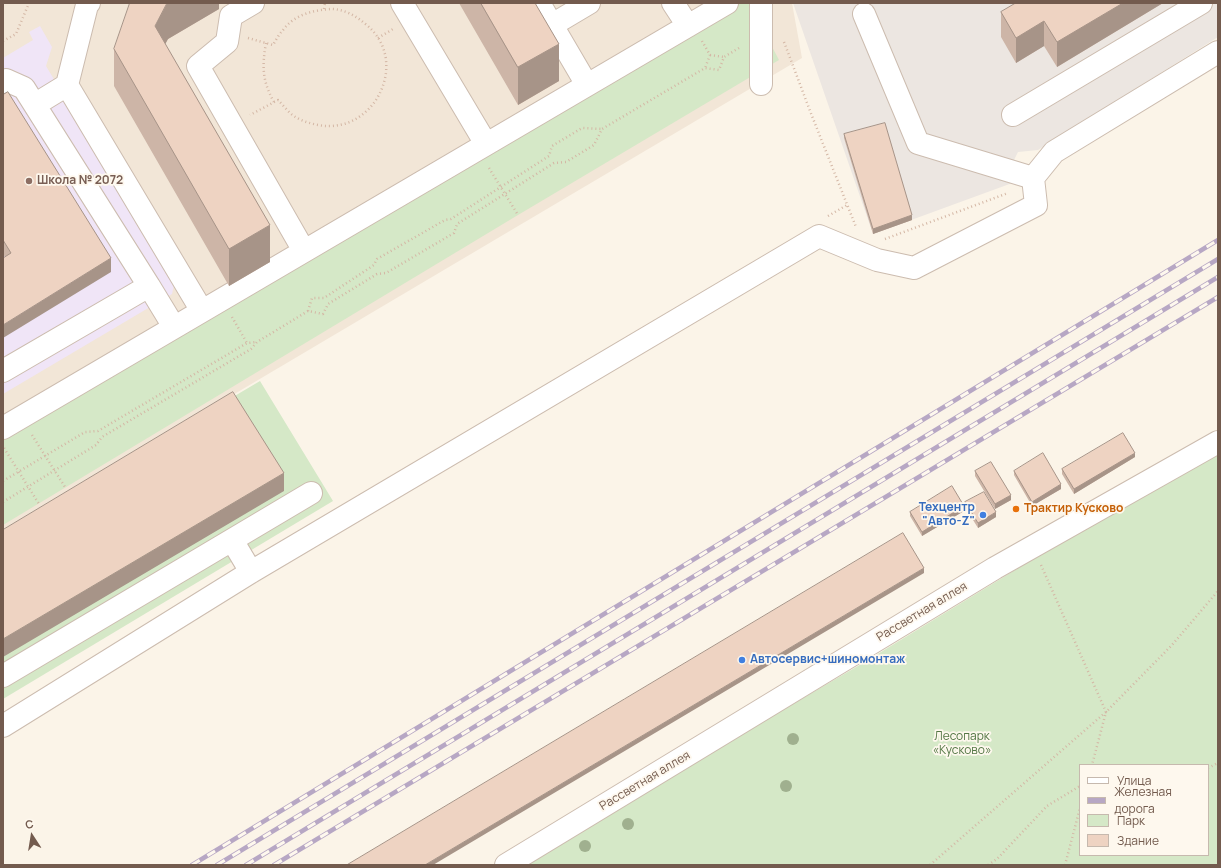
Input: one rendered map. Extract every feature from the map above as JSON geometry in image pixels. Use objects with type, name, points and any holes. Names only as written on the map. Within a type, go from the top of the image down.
[{"type":"street","points":[[253,3],[227,9],[227,42],[198,66],[304,251]]},
{"type":"street","points":[[402,3],[482,147]]},
{"type":"street","points":[[539,3],[587,85]]},
{"type":"street","points":[[552,25],[589,3]]},
{"type":"street","points":[[673,3],[690,25]]},
{"type":"street","points":[[12,422],[727,3]]},
{"type":"street","points":[[761,3],[762,84]]},
{"type":"street","points":[[1013,115],[1200,3]]},
{"type":"street","points":[[36,104],[67,85],[87,4]]},
{"type":"street","points":[[864,14],[918,143],[1033,178]]},
{"type":"street","points":[[3,726],[251,572],[819,236],[877,260],[914,268],[1036,205],[1033,178],[1054,152],[1218,52]]},
{"type":"street","points":[[3,82],[6,80],[24,88],[36,104],[174,327]]},
{"type":"street","points":[[67,85],[202,311]]},
{"type":"street","points":[[3,371],[149,286]]},
{"type":"street","name":"Рассветная аллея","points":[[506,865],[988,572],[1218,442]]},
{"type":"street","points":[[3,676],[311,493]]},
{"type":"street","points":[[232,540],[251,572]]},
{"type":"path","points":[[3,41],[16,34],[29,3]]},
{"type":"path","points":[[324,10],[325,3]]},
{"type":"path","points":[[232,126],[278,100],[290,114],[307,123],[325,126],[344,124],[361,116],[376,102],[384,84],[387,64],[382,45],[371,28],[355,16],[336,9],[316,10],[298,17],[283,29],[273,45]]},
{"type":"path","points":[[690,25],[710,54],[724,57]]},
{"type":"path","points":[[783,40],[843,195]]},
{"type":"path","points":[[266,43],[264,73],[267,89],[274,102]]},
{"type":"path","points":[[308,311],[323,314],[328,304],[377,274],[386,273],[454,233],[457,224],[554,163],[566,162],[594,145],[602,129],[705,68],[719,70],[724,57],[741,47]]},
{"type":"path","points":[[705,68],[710,54]]},
{"type":"path","points":[[3,502],[96,445],[102,437],[251,349],[257,342],[308,311],[312,298],[324,298],[374,265],[377,259],[445,220],[451,219],[549,156],[552,146],[582,128],[602,129]]},
{"type":"path","points":[[482,147],[501,187],[518,215]]},
{"type":"path","points":[[222,300],[247,343]]},
{"type":"path","points":[[3,481],[85,432],[98,431],[247,343],[257,342]]},
{"type":"path","points":[[12,422],[45,456],[65,487]]},
{"type":"path","points":[[3,447],[38,504]]},
{"type":"path","points":[[1032,548],[1106,712],[1092,764]]},
{"type":"path","points":[[930,865],[1106,712],[1172,645],[1218,591]]},
{"type":"path","points":[[1209,768],[1218,763]]},
{"type":"path","points":[[988,865],[997,859],[1047,806],[1079,787]]},
{"type":"path","points":[[1065,865],[1079,812]]},
{"type":"shaded area","points":[[3,3],[792,3],[802,58],[3,531]]},
{"type":"shaded area","points":[[793,3],[1218,3],[1218,37],[1038,150],[1018,152],[1009,170],[1015,182],[873,234]]},
{"type":"shaded area","points":[[40,26],[52,47],[46,66],[175,281],[172,294],[3,394],[3,58],[33,40],[29,32]]},
{"type":"green space","points":[[738,3],[749,3],[779,60],[3,525],[3,438]]},
{"type":"green space","points":[[260,381],[333,501],[3,699],[3,533]]},
{"type":"green space","name":"Лесопарк «Кусково»","points":[[1218,454],[1218,865],[518,865],[863,663],[1128,501]]},
{"type":"building","points":[[130,3],[167,3],[155,26],[270,225],[229,249],[114,49]]},
{"type":"building","points":[[481,3],[535,3],[559,44],[518,67]]},
{"type":"building","points":[[1016,3],[1123,3],[1057,42],[1044,21],[1016,38],[1001,12]]},
{"type":"building","name":"Школа № 2072","points":[[8,92],[111,258],[3,325],[3,258],[11,253],[3,240],[3,95]]},
{"type":"building","points":[[885,123],[912,215],[873,229],[844,134]]},
{"type":"building","points":[[233,392],[284,473],[3,639],[3,530]]},
{"type":"building","points":[[1123,433],[1135,453],[1074,489],[1062,469]]},
{"type":"building","points":[[1043,453],[1061,484],[1032,502],[1014,471]]},
{"type":"building","points":[[991,462],[1011,495],[995,504],[975,471]]},
{"type":"building","points":[[952,486],[964,506],[922,532],[910,512]]},
{"type":"building","points":[[984,492],[996,512],[978,523],[965,502]]},
{"type":"building","points":[[903,533],[924,568],[425,865],[347,865]]},
{"type":"railway","points":[[192,865],[1218,240]]},
{"type":"railway","points":[[217,865],[1218,259]]},
{"type":"railway","points":[[246,865],[1218,277]]},
{"type":"railway","points":[[274,865],[1218,297]]},
{"type":"place","name":"Школа № 2072","points":[[29,181]]},
{"type":"place","name":"Трактир Кусково","points":[[1016,509]]},
{"type":"place","name":"Техцентр \"Авто-Z\"","points":[[983,515]]},
{"type":"place","name":"Автосервис+шиномонтаж","points":[[742,660]]}]
